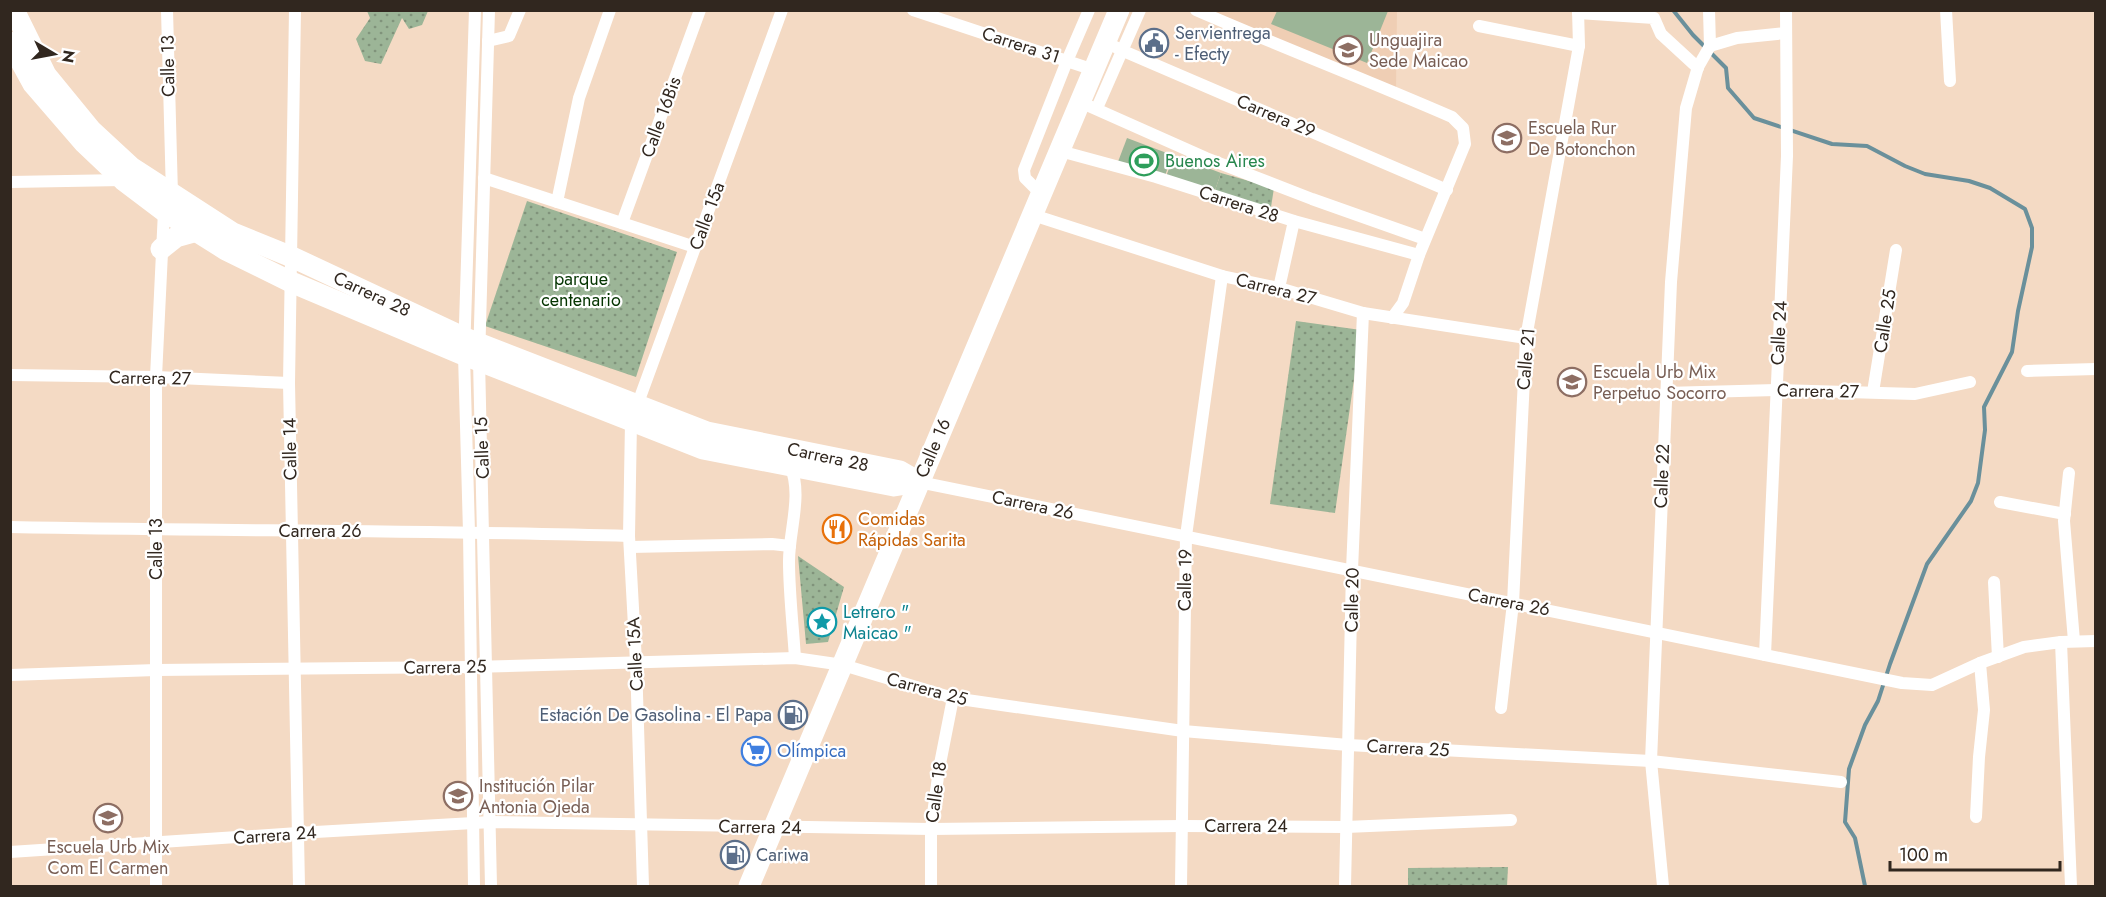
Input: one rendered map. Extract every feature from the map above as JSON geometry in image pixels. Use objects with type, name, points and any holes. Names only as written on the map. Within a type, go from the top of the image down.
[{"type":"highway","name":"Carrera 28","points":[[14,10],[46,75],[91,130],[168,202],[194,232],[226,250],[291,282],[472,349],[634,414],[703,449],[894,486],[919,482]]},
{"type":"highway","name":"Calle 16","points":[[749,886],[776,827],[1041,194],[1060,151],[1088,105],[1094,70],[1113,46],[1119,10]]},
{"type":"highway","name":"Carrera 28","points":[[10,42],[33,84],[84,143],[123,180],[233,233],[292,257],[472,349]]},
{"type":"highway","points":[[161,249],[176,237],[194,232]]},
{"type":"highway","name":"Carrera 28","points":[[634,414],[707,432],[900,471],[919,482]]},
{"type":"street","name":"Calle 13","points":[[156,886],[156,377],[161,249],[168,202],[167,10]]},
{"type":"street","name":"Calle 14","points":[[295,10],[289,383],[299,886]]},
{"type":"street","name":"Calle 15","points":[[474,886],[469,532],[475,10]]},
{"type":"street","name":"Calle 15","points":[[489,10],[484,178],[472,349],[484,532],[491,886]]},
{"type":"street","points":[[488,41],[509,36],[520,10]]},
{"type":"street","points":[[557,202],[579,98],[610,10]]},
{"type":"street","name":"Calle 16Bis","points":[[622,223],[699,10]]},
{"type":"street","name":"Calle 15a","points":[[634,414],[782,10]]},
{"type":"street","name":"Carrera 31","points":[[913,10],[937,14],[1094,70]]},
{"type":"street","points":[[1041,194],[1025,178],[1024,170],[1089,10]]},
{"type":"street","name":"Calle 16","points":[[1088,105],[1113,46],[1140,10]]},
{"type":"street","points":[[1196,10],[1452,117],[1463,128],[1465,144],[1425,239],[1403,303],[1392,318]]},
{"type":"street","points":[[1709,10],[1710,46],[1737,38],[1786,33]]},
{"type":"street","name":"Calle 24","points":[[1765,655],[1787,156],[1786,10]]},
{"type":"street","points":[[1946,10],[1950,81]]},
{"type":"street","points":[[1578,12],[1653,14],[1661,34],[1698,68]]},
{"type":"street","name":"Calle 21","points":[[1501,708],[1513,603],[1526,338],[1579,46],[1578,12]]},
{"type":"street","points":[[1479,26],[1579,46]]},
{"type":"street","name":"Carrera 29","points":[[1113,46],[1447,190]]},
{"type":"street","name":"Calle 22","points":[[1663,886],[1651,761],[1671,282],[1686,108],[1698,68],[1710,46]]},
{"type":"street","name":"Carrera 28","points":[[1088,105],[1206,158],[1312,200],[1425,239]]},
{"type":"street","name":"Carrera 28","points":[[1060,151],[1156,177],[1294,221],[1419,255]]},
{"type":"street","points":[[484,178],[695,247]]},
{"type":"street","points":[[10,182],[123,180]]},
{"type":"street","name":"Carrera 27","points":[[1033,215],[1222,276],[1280,288],[1363,313],[1526,338]]},
{"type":"street","points":[[1280,288],[1294,221]]},
{"type":"street","name":"Calle 25","points":[[1873,392],[1896,249]]},
{"type":"street","name":"Calle 19","points":[[1181,886],[1186,536],[1222,276]]},
{"type":"street","name":"Calle 20","points":[[1345,886],[1352,570],[1363,313]]},
{"type":"street","points":[[2027,371],[2096,369]]},
{"type":"street","name":"Carrera 27","points":[[10,375],[156,377],[289,383]]},
{"type":"street","name":"Carrera 27","points":[[1665,393],[1776,390],[1915,394],[1970,381]]},
{"type":"street","name":"Calle 15A","points":[[634,414],[629,541],[636,662],[643,886]]},
{"type":"street","points":[[790,465],[795,477],[796,493],[790,546],[795,658]]},
{"type":"street","points":[[2069,473],[2065,514],[2074,641]]},
{"type":"street","name":"Carrera 26","points":[[919,482],[1902,683],[1932,685],[1980,663],[2024,647],[2096,640]]},
{"type":"street","points":[[2000,502],[2065,514]]},
{"type":"street","name":"Carrera 26","points":[[10,527],[484,532],[629,541],[790,546]]},
{"type":"street","points":[[1994,582],[1998,657]]},
{"type":"street","points":[[2061,642],[2071,886]]},
{"type":"street","name":"Carrera 25","points":[[10,675],[156,670],[487,667],[795,658],[843,665],[953,698],[1183,731],[1348,745],[1651,761],[1841,782]]},
{"type":"street","points":[[1976,817],[1984,710],[1980,663]]},
{"type":"street","name":"Calle 18","points":[[931,886],[931,830],[939,769],[953,698]]},
{"type":"street","name":"Carrera 24","points":[[10,852],[491,822],[931,830],[1182,826],[1346,827],[1511,820]]},
{"type":"shaded area","name":"Unguajira Sede Maicao","points":[[1204,11],[1397,11],[1396,89]]},
{"type":"green space","points":[[1277,10],[1388,11],[1367,63],[1271,24]]},
{"type":"green space","points":[[367,11],[428,11],[422,25],[409,29],[402,18],[381,64],[365,61],[356,39],[370,18]]},
{"type":"green space","name":"Buenos Aires","points":[[1127,138],[1172,155],[1163,182],[1116,167]]},
{"type":"green space","points":[[1174,155],[1221,173],[1213,196],[1164,182]]},
{"type":"green space","points":[[1221,173],[1274,188],[1271,207],[1213,196]]},
{"type":"green space","name":"parque centenario","points":[[527,201],[677,252],[636,377],[485,326]]},
{"type":"green space","points":[[1296,321],[1361,330],[1335,513],[1270,504]]},
{"type":"green space","points":[[798,556],[844,587],[828,642],[806,644]]},
{"type":"green space","points":[[1508,867],[1507,886],[1408,886],[1408,868]]},
{"type":"waterway","points":[[1673,10],[1693,35],[1726,68],[1728,88],[1754,118],[1832,144],[1867,146],[1925,174],[1969,181],[1990,188],[2025,209],[2032,228],[2032,247],[2012,352],[1984,407],[1985,430],[1978,483],[1971,501],[1927,564],[1878,701],[1865,725],[1849,769],[1845,822],[1855,838],[1865,886]]},
{"type":"place","name":"Servientrega - Efecty","points":[[1154,43]]},
{"type":"place","name":"Unguajira Sede Maicao","points":[[1348,50]]},
{"type":"place","name":"Escuela Rur De Botonchon","points":[[1507,138]]},
{"type":"place","name":"Buenos Aires","points":[[1144,161]]},
{"type":"place","name":"Escuela Urb Mix Perpetuo Socorro","points":[[1572,382]]},
{"type":"place","name":"Comidas Rápidas Sarita","points":[[837,529]]},
{"type":"place","name":"Letrero \" Maicao \"","points":[[822,622]]},
{"type":"place","name":"Estación De Gasolina - El Papa","points":[[793,715]]},
{"type":"place","name":"Olímpica","points":[[756,751]]},
{"type":"place","name":"Institución Pilar Antonia Ojeda","points":[[458,796]]},
{"type":"place","name":"Escuela Urb Mix Com El Carmen","points":[[108,818]]},
{"type":"place","name":"Cariwa","points":[[735,855]]}]
